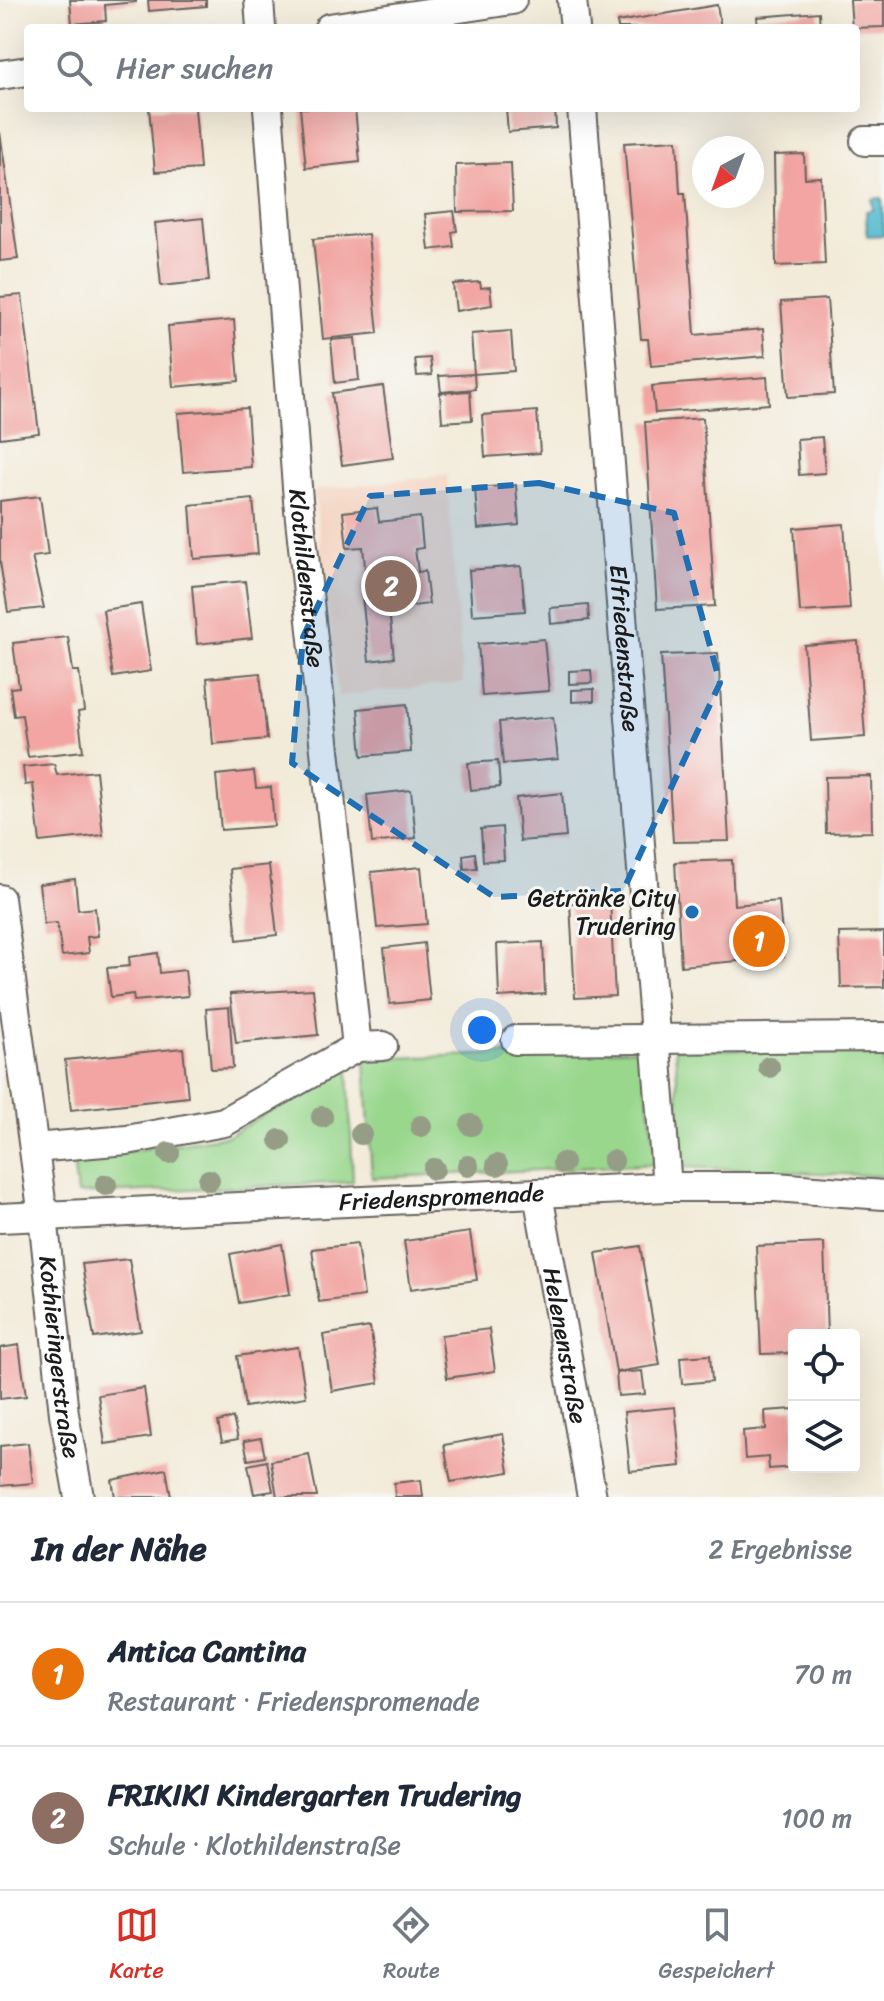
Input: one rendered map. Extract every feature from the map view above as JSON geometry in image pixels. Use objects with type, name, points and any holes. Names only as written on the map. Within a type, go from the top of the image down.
[{"type":"street","points":[[259,0],[261,24]]},
{"type":"street","points":[[355,24],[512,0]]},
{"type":"street","points":[[572,0],[575,24]]},
{"type":"street","points":[[0,75],[24,72]]},
{"type":"street","name":"Klothildenstraße","points":[[34,1148],[127,1140],[224,1122],[370,1046],[298,500],[268,112]]},
{"type":"street","name":"Elfriedenstraße","points":[[582,112],[667,1187]]},
{"type":"street","name":"Kothieringerstraße","points":[[0,899],[4,962],[34,1148],[64,1414],[79,1497]]},
{"type":"street","points":[[516,1040],[884,1037]]},
{"type":"street","name":"Friedenspromenade","points":[[0,1218],[667,1187],[775,1187],[884,1195]]},
{"type":"street","name":"Helenenstraße","points":[[538,1194],[592,1497]]},
{"type":"highlighted area","points":[[539,483],[674,513],[720,683],[623,891],[494,897],[292,763],[303,637],[370,496]]},
{"type":"shaded area","points":[[447,475],[463,683],[338,696],[314,490]]},
{"type":"green space","points":[[675,1048],[884,1054],[884,1176],[683,1167]]},
{"type":"green space","points":[[641,1049],[657,1164],[372,1178],[365,1059]]},
{"type":"green space","points":[[348,1066],[353,1182],[77,1194],[73,1160],[227,1136]]},
{"type":"water","points":[[882,198],[884,235],[867,236],[866,211],[873,210],[872,199]]},
{"type":"building","points":[[70,0],[136,2],[105,5],[106,21],[72,24]]},
{"type":"building","points":[[148,0],[206,0],[206,6],[149,11]]},
{"type":"building","points":[[850,0],[884,0],[884,27],[860,28],[860,24],[852,24]]},
{"type":"building","points":[[717,5],[720,24],[617,24]]},
{"type":"building","points":[[819,12],[820,24],[758,24],[757,17]]},
{"type":"building","points":[[149,112],[195,112],[200,169],[155,172]]},
{"type":"building","points":[[300,112],[355,112],[360,162],[306,168]]},
{"type":"building","points":[[506,112],[555,112],[556,128],[508,132]]},
{"type":"building","points":[[0,132],[18,259],[0,261]]},
{"type":"building","points":[[677,140],[680,193],[685,193],[695,335],[763,329],[765,356],[651,366],[648,339],[641,339],[624,143]]},
{"type":"building","points":[[804,154],[805,178],[821,177],[825,264],[776,266],[774,155]]},
{"type":"building","points":[[511,163],[513,211],[457,212],[456,165]]},
{"type":"building","points":[[454,211],[457,231],[452,232],[454,247],[429,250],[425,214]]},
{"type":"building","points":[[203,218],[209,281],[161,286],[155,223]]},
{"type":"building","points":[[368,234],[378,333],[323,339],[313,239]]},
{"type":"building","points":[[480,282],[481,288],[490,287],[492,305],[456,311],[453,284]]},
{"type":"building","points":[[22,295],[39,433],[0,438],[0,297]]},
{"type":"building","points":[[827,299],[834,394],[788,397],[781,302]]},
{"type":"building","points":[[234,320],[239,381],[173,387],[168,326]]},
{"type":"building","points":[[511,331],[514,371],[474,374],[471,334]]},
{"type":"building","points":[[355,338],[359,380],[335,383],[331,340]]},
{"type":"building","points":[[430,358],[432,375],[417,376],[415,359]]},
{"type":"building","points":[[474,374],[475,389],[441,392],[439,376]]},
{"type":"building","points":[[767,377],[769,404],[655,413],[652,386]]},
{"type":"building","points":[[383,386],[393,458],[342,465],[332,393]]},
{"type":"building","points":[[470,391],[472,420],[442,422],[440,393]]},
{"type":"building","points":[[247,408],[251,467],[183,472],[178,413]]},
{"type":"building","points":[[537,411],[540,453],[485,457],[482,415]]},
{"type":"building","points":[[703,418],[715,606],[657,609],[645,422]]},
{"type":"building","points":[[822,437],[825,473],[799,475],[797,439]]},
{"type":"building","points":[[516,485],[519,525],[478,529],[475,488]]},
{"type":"building","points":[[40,496],[48,555],[32,557],[44,608],[8,612],[0,562],[0,501]]},
{"type":"building","points":[[253,499],[258,554],[194,559],[190,505]]},
{"type":"building","points":[[377,508],[379,522],[420,517],[423,548],[415,549],[418,572],[425,571],[429,604],[389,609],[394,658],[369,661],[361,586],[367,586],[363,547],[347,548],[343,512]]},
{"type":"building","points":[[844,524],[850,609],[800,612],[794,528]]},
{"type":"building","points":[[521,566],[525,611],[472,615],[469,570]]},
{"type":"building","points":[[245,581],[252,638],[197,644],[192,586]]},
{"type":"building","points":[[141,604],[151,671],[113,677],[103,610]]},
{"type":"building","points":[[588,605],[589,620],[551,624],[550,608]]},
{"type":"building","points":[[68,637],[73,671],[79,671],[84,711],[78,712],[83,751],[28,757],[22,715],[14,716],[10,688],[19,687],[13,643]]},
{"type":"building","points":[[544,639],[549,691],[482,696],[478,644]]},
{"type":"building","points":[[858,641],[865,737],[811,741],[804,645]]},
{"type":"building","points":[[718,653],[729,841],[673,842],[661,655]]},
{"type":"building","points":[[591,670],[592,683],[569,684],[569,671]]},
{"type":"building","points":[[260,673],[267,739],[213,744],[207,678]]},
{"type":"building","points":[[594,689],[594,701],[572,702],[572,690]]},
{"type":"building","points":[[407,704],[411,752],[362,756],[358,709]]},
{"type":"building","points":[[553,717],[558,759],[503,764],[499,722]]},
{"type":"building","points":[[498,761],[500,787],[471,790],[468,763]]},
{"type":"building","points":[[54,764],[57,775],[96,771],[103,835],[40,842],[33,784],[25,785],[23,767]]},
{"type":"building","points":[[254,771],[256,788],[271,787],[274,826],[221,830],[216,775]]},
{"type":"building","points":[[871,776],[872,832],[826,833],[825,777]]},
{"type":"building","points":[[411,790],[416,838],[372,843],[367,795]]},
{"type":"building","points":[[562,793],[566,837],[520,841],[516,798]]},
{"type":"building","points":[[502,827],[504,860],[483,861],[481,829]]},
{"type":"building","points":[[475,853],[477,868],[464,869],[463,855]]},
{"type":"building","points":[[732,860],[734,905],[779,901],[784,957],[681,966],[675,862]]},
{"type":"building","points":[[269,865],[277,935],[237,940],[230,869]]},
{"type":"building","points":[[421,867],[427,924],[377,928],[371,872]]},
{"type":"building","points":[[75,879],[78,910],[95,908],[98,936],[87,937],[89,953],[62,956],[57,923],[44,924],[39,884]]},
{"type":"building","points":[[610,901],[615,996],[575,998],[570,903]]},
{"type":"building","points":[[884,932],[884,987],[841,988],[839,933]]},
{"type":"building","points":[[543,942],[545,994],[499,997],[497,944]]},
{"type":"building","points":[[424,943],[430,1000],[390,1004],[384,948]]},
{"type":"building","points":[[158,953],[160,973],[185,970],[188,996],[134,1001],[133,994],[111,997],[107,968],[130,966],[129,957]]},
{"type":"building","points":[[313,989],[318,1035],[236,1043],[230,994]]},
{"type":"building","points":[[229,1007],[233,1068],[211,1069],[206,1009]]},
{"type":"building","points":[[183,1048],[188,1097],[71,1110],[65,1060]]},
{"type":"building","points":[[470,1232],[477,1280],[411,1289],[404,1241]]},
{"type":"building","points":[[824,1243],[827,1329],[788,1329],[788,1353],[761,1354],[756,1246]]},
{"type":"building","points":[[282,1244],[290,1294],[239,1303],[230,1254]]},
{"type":"building","points":[[357,1244],[364,1296],[319,1302],[312,1249]]},
{"type":"building","points":[[640,1246],[660,1365],[616,1372],[596,1253]]},
{"type":"building","points":[[129,1259],[141,1331],[94,1338],[82,1264]]},
{"type":"building","points":[[370,1327],[379,1383],[332,1391],[323,1335]]},
{"type":"building","points":[[489,1329],[495,1371],[447,1378],[441,1335]]},
{"type":"building","points":[[19,1345],[26,1396],[0,1399],[0,1348]]},
{"type":"building","points":[[298,1347],[306,1397],[245,1407],[237,1356]]},
{"type":"building","points":[[710,1355],[712,1381],[682,1384],[680,1357]]},
{"type":"building","points":[[642,1371],[645,1394],[618,1396],[616,1373]]},
{"type":"building","points":[[144,1388],[151,1437],[105,1444],[98,1395]]},
{"type":"building","points":[[675,1407],[681,1466],[630,1471],[624,1412]]},
{"type":"building","points":[[788,1409],[788,1467],[769,1469],[768,1457],[745,1459],[743,1431],[766,1429],[765,1411]]},
{"type":"building","points":[[233,1418],[238,1439],[222,1442],[218,1422]]},
{"type":"building","points":[[503,1434],[509,1472],[451,1482],[444,1445]]},
{"type":"building","points":[[261,1438],[265,1457],[248,1460],[244,1441]]},
{"type":"building","points":[[28,1443],[33,1483],[0,1486],[0,1446]]},
{"type":"building","points":[[309,1454],[317,1497],[277,1497],[271,1461]]},
{"type":"building","points":[[267,1461],[273,1491],[254,1494],[248,1465]]},
{"type":"building","points":[[166,1469],[171,1497],[115,1497],[112,1480]]},
{"type":"building","points":[[421,1480],[423,1497],[395,1497],[394,1483]]},
{"type":"place","name":"FRIKIKI Kindergarten Trudering","points":[[391,586]]},
{"type":"place","name":"Getränke City Trudering","points":[[692,912]]},
{"type":"place","name":"Antica Cantina","points":[[759,941]]}]
